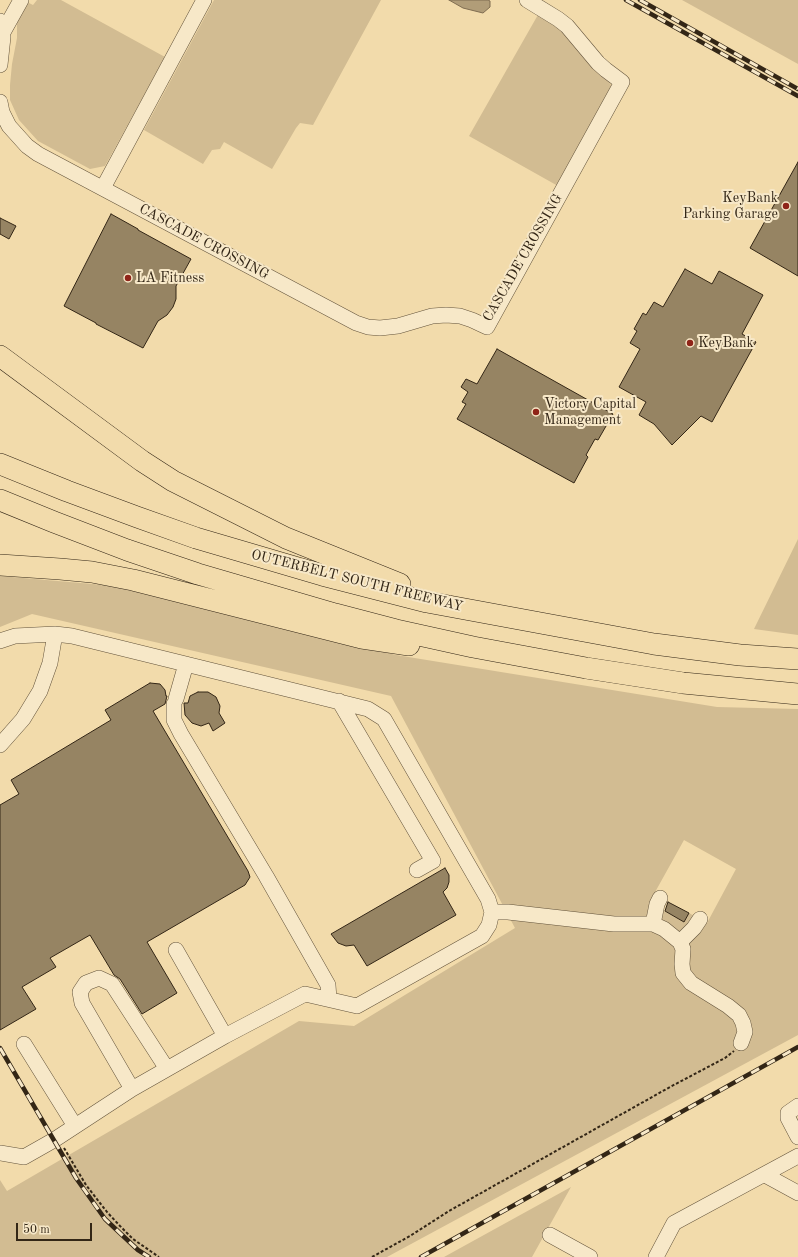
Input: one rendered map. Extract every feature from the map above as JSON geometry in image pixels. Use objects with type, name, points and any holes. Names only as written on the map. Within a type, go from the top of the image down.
[{"type":"highway","points":[[0,356],[142,461],[174,481],[286,538],[403,585],[421,596],[427,602]]},
{"type":"highway","name":"OUTERBELT SOUTH FREEWAY","points":[[0,464],[81,496],[196,538],[322,576],[427,602],[654,644],[798,659]]},
{"type":"highway","points":[[0,500],[113,544],[198,574],[335,614],[396,630],[473,647],[586,668],[683,682],[798,694]]},
{"type":"highway","points":[[0,565],[60,569],[133,580],[178,590],[362,638],[390,643],[473,647]]},
{"type":"street","points":[[0,65],[2,51],[1,28],[21,0]]},
{"type":"street","points":[[103,188],[204,0]]},
{"type":"street","name":"CASCADE CROSSING","points":[[0,102],[2,112],[9,126],[27,146],[38,154],[356,323],[368,327],[380,328],[398,326],[432,316],[446,315],[460,316],[487,327],[622,82],[598,63],[567,26],[527,0]]},
{"type":"street","points":[[0,641],[15,636],[55,634],[72,636],[368,708],[384,719],[488,899],[492,912],[489,925],[482,936],[357,1006],[305,994],[225,1036],[132,1089],[24,1158],[0,1153]]},
{"type":"street","points":[[0,745],[23,719],[40,691],[50,663],[55,634]]},
{"type":"street","points":[[186,664],[175,702],[174,720],[325,978],[328,985],[329,999]]},
{"type":"street","points":[[339,701],[433,861],[417,870]]},
{"type":"street","points":[[653,924],[657,904],[660,898]]},
{"type":"street","points":[[492,912],[508,912],[614,924],[653,924],[664,929],[680,942],[683,949],[683,973],[691,983],[728,1006],[739,1015],[745,1032],[741,1043]]},
{"type":"street","points":[[680,942],[694,928],[700,919]]},
{"type":"street","points":[[176,950],[225,1036]]},
{"type":"street","points":[[132,1089],[82,1003],[80,992],[86,983],[99,978],[112,984],[167,1069]]},
{"type":"street","points":[[24,1044],[75,1126]]},
{"type":"street","points":[[797,1134],[788,1118],[788,1114],[798,1106]]},
{"type":"street","points":[[656,1257],[674,1223],[798,1156]]},
{"type":"street","points":[[765,1175],[798,1193]]},
{"type":"street","points":[[550,1235],[590,1257]]},
{"type":"path","points":[[372,1257],[410,1236],[449,1211],[725,1058],[737,1049],[741,1043]]},
{"type":"path","points":[[58,1137],[86,1185],[107,1212],[133,1238],[159,1257]]},
{"type":"shaded area","points":[[37,0],[61,0],[165,57],[105,166],[90,169],[38,141],[19,120],[10,100],[12,64],[17,38],[17,18],[25,1],[33,5]]},
{"type":"shaded area","points":[[214,0],[381,0],[313,125],[300,123],[272,169],[224,142],[220,149],[212,150],[203,164],[144,130]]},
{"type":"shaded area","points":[[449,0],[488,0],[490,1],[490,7],[483,13],[463,8]]},
{"type":"shaded area","points":[[682,0],[798,0],[798,64]]},
{"type":"shaded area","points":[[539,13],[557,25],[611,85],[610,93],[558,186],[469,136]]},
{"type":"shaded area","points":[[798,539],[798,635],[754,629]]},
{"type":"shaded area","points":[[0,576],[127,587],[396,655],[717,707],[798,709],[798,1035],[387,1257],[0,1257],[0,1180],[7,1191],[299,1021],[354,1026],[515,928],[391,696],[32,614],[0,627]],"holes":[[[684,840],[736,869],[707,923],[689,913],[684,922],[663,910],[668,901],[654,894]]]},
{"type":"shaded area","points":[[571,1187],[532,1257],[444,1257]]},
{"type":"building","name":"KeyBank Parking Garage","points":[[798,162],[798,276],[750,248]]},
{"type":"building","points":[[111,214],[191,259],[176,286],[176,299],[173,307],[167,315],[158,321],[143,348],[64,306]]},
{"type":"building","points":[[0,218],[16,226],[9,239],[0,234]]},
{"type":"building","points":[[685,269],[712,284],[719,271],[763,295],[742,334],[756,342],[712,422],[701,416],[672,445],[654,424],[639,415],[646,402],[619,387],[640,349],[630,343],[637,331],[634,329],[643,313],[646,315],[654,302],[663,307]]},
{"type":"building","points":[[497,349],[613,414],[598,440],[595,439],[586,455],[588,457],[574,483],[457,419],[466,404],[462,402],[468,392],[461,387],[466,379],[477,384]]},
{"type":"building","points":[[150,683],[160,684],[165,690],[167,696],[165,704],[153,711],[248,871],[250,877],[245,885],[147,942],[177,993],[142,1014],[120,979],[114,975],[90,935],[50,958],[56,967],[22,987],[36,1009],[0,1030],[0,805],[19,794],[11,780],[111,720],[105,710]]},
{"type":"building","points":[[198,692],[208,692],[216,697],[220,706],[219,713],[225,723],[213,731],[209,723],[201,726],[192,723],[185,715],[184,703],[188,703],[190,696]]},
{"type":"building","points":[[445,868],[449,875],[449,882],[447,888],[443,892],[456,915],[367,966],[354,945],[346,946],[338,943],[331,934]]},
{"type":"building","points":[[668,902],[689,913],[684,922],[665,911]]},
{"type":"railway","points":[[626,0],[798,96]]},
{"type":"railway","points":[[640,0],[798,89]]},
{"type":"railway","points":[[421,1257],[798,1047]]},
{"type":"railway","points":[[0,1048],[76,1178],[105,1219],[138,1250],[149,1257]]},
{"type":"place","name":"KeyBank Parking Garage","points":[[786,206]]},
{"type":"place","name":"LA Fitness","points":[[128,278]]},
{"type":"place","name":"KeyBank","points":[[690,343]]},
{"type":"place","name":"Victory Capital Management","points":[[536,412]]}]
